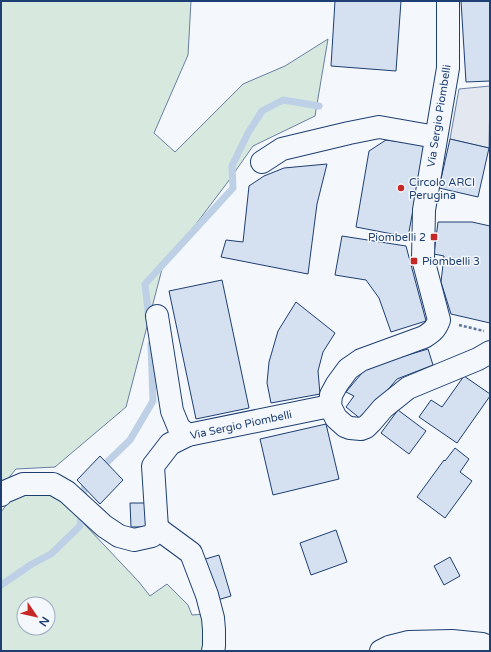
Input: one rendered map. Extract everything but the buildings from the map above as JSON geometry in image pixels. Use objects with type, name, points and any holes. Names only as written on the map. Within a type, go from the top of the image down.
[{"type":"street","name":"Via Sergio Piombelli","points":[[438,320],[423,258],[424,210],[448,68],[448,1]]},
{"type":"street","points":[[262,162],[282,149],[379,127],[436,137]]},
{"type":"street","points":[[157,316],[172,411],[179,428],[188,435]]},
{"type":"street","points":[[438,320],[431,333],[424,337],[361,360],[348,369],[333,390],[330,401],[330,406],[336,418],[350,428],[361,429],[371,422],[383,408],[408,388],[478,359],[490,352]]},
{"type":"street","name":"Via Sergio Piombelli","points":[[157,528],[152,466],[170,444],[188,435],[330,406]]},
{"type":"street","points":[[1,495],[23,484],[54,484],[67,492],[104,526],[119,536],[134,540],[152,536],[157,528],[191,554],[207,595],[213,618],[213,651]]},
{"type":"street","points":[[381,651],[409,642],[452,641],[482,644],[490,647]]},
{"type":"path","points":[[438,320],[490,332]]},
{"type":"shaded area","points":[[1,1],[191,1],[188,55],[154,133],[175,152],[243,84],[285,66],[328,39],[315,116],[253,146],[162,269],[126,407],[55,467],[16,469],[1,487]]},
{"type":"shaded area","points":[[490,86],[489,148],[450,139],[459,89]]},
{"type":"shaded area","points":[[28,491],[54,492],[139,582],[150,596],[167,584],[188,605],[192,615],[206,614],[206,651],[1,651],[1,512],[8,503]]},
{"type":"waterway","points":[[149,320],[145,284],[233,188],[232,166],[248,133],[262,111],[283,100],[319,106]]},
{"type":"waterway","points":[[100,469],[130,440],[153,401],[151,344]]},
{"type":"waterway","points":[[1,585],[32,564],[51,554],[80,526],[85,483],[88,480]]},
{"type":"place","name":"Circolo ARCI Perugina","points":[[401,188]]},
{"type":"place","name":"Piombelli 2","points":[[434,237]]},
{"type":"place","name":"Piombelli 3","points":[[414,261]]}]
